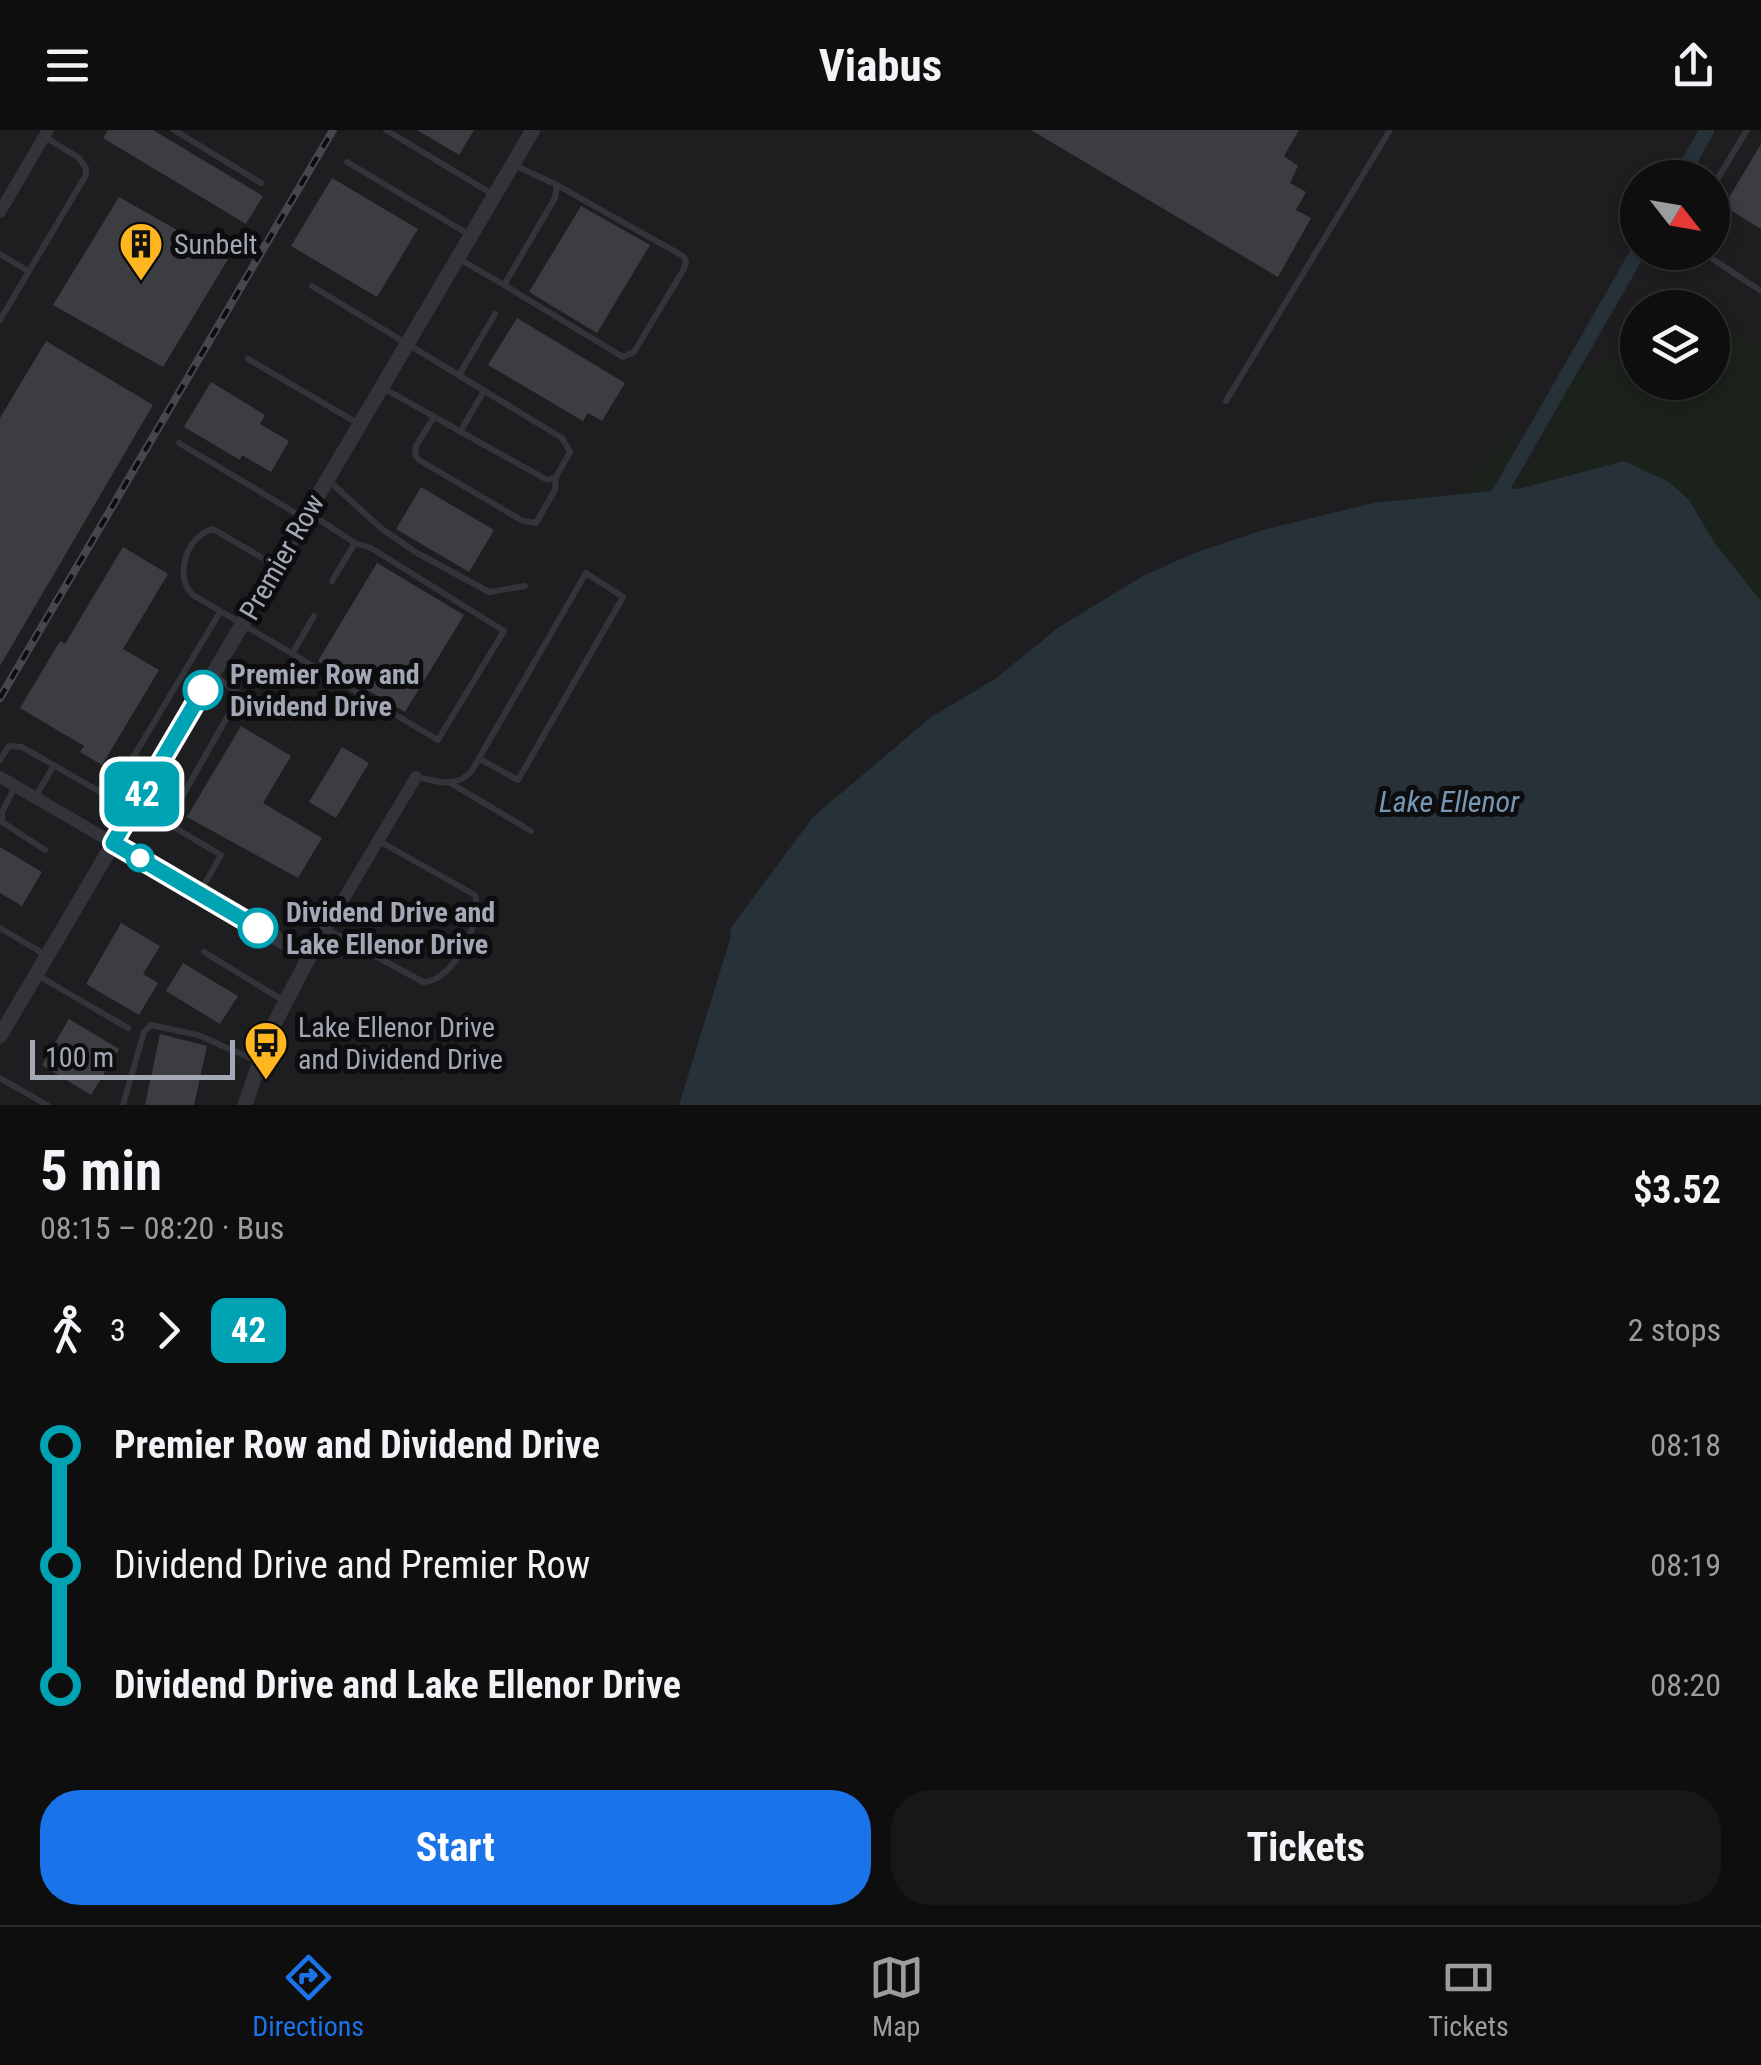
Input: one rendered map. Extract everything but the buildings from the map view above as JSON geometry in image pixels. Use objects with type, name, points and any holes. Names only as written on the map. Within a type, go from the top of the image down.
[{"type":"street","name":"Premier Row","points":[[0,1036],[533,130]]},
{"type":"street","points":[[0,212],[46,133]]},
{"type":"street","points":[[0,777],[309,958]]},
{"type":"street","points":[[246,1105],[258,1061],[284,1001],[416,777]]},
{"type":"lane","points":[[174,130],[261,183]]},
{"type":"lane","points":[[386,130],[495,196]]},
{"type":"lane","points":[[1226,402],[1390,130]]},
{"type":"lane","points":[[1729,160],[1748,130]]},
{"type":"lane","points":[[0,320],[86,176],[79,158],[46,133]]},
{"type":"lane","points":[[348,162],[471,236]]},
{"type":"lane","points":[[458,258],[622,358],[634,352],[684,269],[684,256],[558,185],[512,165]]},
{"type":"lane","points":[[504,285],[555,198],[558,185]]},
{"type":"lane","points":[[0,254],[28,271]]},
{"type":"lane","points":[[1730,270],[1761,290]]},
{"type":"lane","points":[[312,286],[567,442],[570,452],[556,477],[556,490],[536,522],[523,521],[419,460],[416,446],[434,417]]},
{"type":"lane","points":[[458,376],[494,314]]},
{"type":"lane","points":[[248,359],[360,425]]},
{"type":"lane","points":[[382,387],[540,478],[556,477]]},
{"type":"lane","points":[[460,432],[484,391]]},
{"type":"lane","points":[[178,443],[355,543],[371,548],[504,631],[438,740],[193,595],[184,587],[181,577],[191,549],[204,531],[213,529],[277,566]]},
{"type":"lane","points":[[327,480],[346,494],[364,516],[432,561],[489,592],[525,586]]},
{"type":"lane","points":[[332,580],[355,543]]},
{"type":"lane","points":[[416,777],[460,783],[480,759],[586,573],[624,597],[518,780],[480,759]]},
{"type":"lane","points":[[0,760],[14,745],[102,793],[113,790],[220,612]]},
{"type":"lane","points":[[292,654],[314,616]]},
{"type":"lane","points":[[168,822],[240,694],[213,674]]},
{"type":"lane","points":[[36,798],[54,766]]},
{"type":"lane","points":[[451,784],[531,831]]},
{"type":"lane","points":[[16,786],[2,812],[2,822],[45,850]]},
{"type":"lane","points":[[113,790],[220,854],[199,893]]},
{"type":"lane","points":[[326,929],[423,982],[435,982],[445,975],[473,929],[478,906],[475,895],[378,840]]},
{"type":"lane","points":[[0,928],[47,956]]},
{"type":"lane","points":[[204,952],[284,1001]]},
{"type":"lane","points":[[36,974],[128,1028]]},
{"type":"lane","points":[[123,1105],[144,1032],[150,1025],[198,1035],[258,1061]]},
{"type":"lane","points":[[0,1078],[47,1105]]},
{"type":"shaded area","points":[[0,130],[1761,130],[1761,684],[772,1105],[0,1105]]},
{"type":"shaded area","points":[[1730,330],[1761,347],[1761,601],[1714,542],[1689,500],[1588,469],[1522,488],[1461,495],[1518,418],[1506,475],[1516,483],[1535,458],[1570,385],[1593,365],[1620,352],[1620,400],[1730,400]]},
{"type":"water","name":"Lake Ellenor","points":[[1624,461],[1669,482],[1689,500],[1714,542],[1761,601],[1761,1105],[679,1105],[730,929],[813,817],[931,717],[995,679],[1059,627],[1143,576],[1194,553],[1263,530],[1373,503],[1522,488]]},
{"type":"waterway","points":[[1690,160],[1707,130]]},
{"type":"waterway","points":[[1492,506],[1628,270]]},
{"type":"railway","points":[[0,698],[333,130]]},
{"type":"bus line","name":"42","points":[[203,690],[113,843],[258,928]]},
{"type":"place","name":"Sunbelt","points":[[141,282]]},
{"type":"place","name":"Premier Row and Dividend Drive","points":[[203,690]]},
{"type":"place","name":"Dividend Drive and Lake Ellenor Drive","points":[[258,928]]},
{"type":"place","name":"Lake Ellenor Drive and Dividend Drive","points":[[266,1081]]}]
